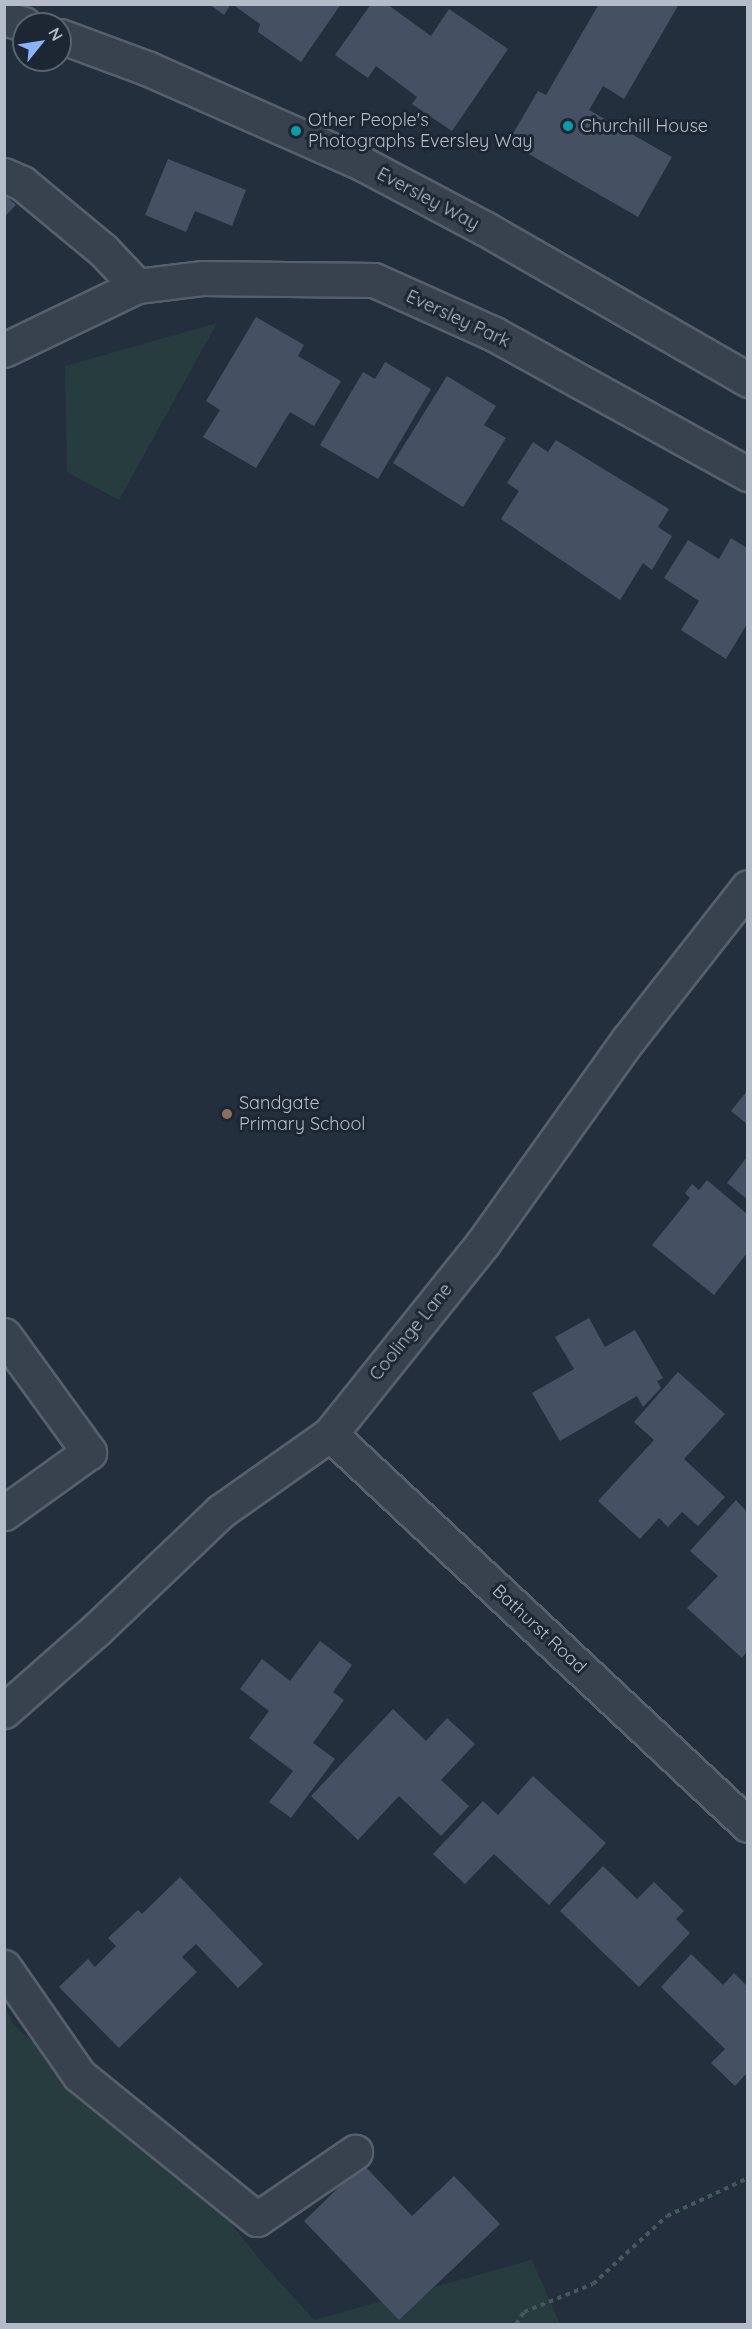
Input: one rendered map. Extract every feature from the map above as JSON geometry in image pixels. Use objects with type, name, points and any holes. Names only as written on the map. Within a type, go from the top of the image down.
[{"type":"street","name":"Eversley Way","points":[[72,40],[149,69],[363,164],[484,228],[747,380]]},
{"type":"street","points":[[4,175],[22,183],[103,250],[137,286]]},
{"type":"street","name":"Eversley Park","points":[[4,350],[137,286],[202,279],[374,280],[494,334],[747,474]]},
{"type":"street","name":"Coolinge Lane","points":[[4,1711],[97,1629],[221,1511],[330,1434],[483,1243],[628,1040],[747,887]]},
{"type":"street","points":[[4,1335],[89,1452],[4,1513]]},
{"type":"street","name":"Bathurst Road","points":[[330,1434],[747,1825]]},
{"type":"street","points":[[4,1967],[79,2075],[257,2219],[355,2152]]},
{"type":"path","points":[[516,2325],[524,2312],[593,2284],[668,2216],[747,2178]]},
{"type":"green space","points":[[217,323],[119,500],[67,472],[65,366]]},
{"type":"green space","points":[[4,2006],[14,2025],[216,2204],[259,2259],[314,2320],[532,2260],[560,2324],[5,2324]]},
{"type":"building","points":[[209,4],[231,4],[224,15]]},
{"type":"building","points":[[232,4],[341,4],[301,62],[258,32],[260,24]]},
{"type":"building","points":[[371,4],[387,4],[431,36],[449,9],[508,49],[452,131],[412,104],[417,97],[376,66],[368,78],[335,55]]},
{"type":"building","name":"Churchill House","points":[[599,4],[679,4],[624,99],[603,86],[589,110],[672,157],[638,217],[508,142],[538,91],[546,95]]},
{"type":"building","points":[[168,159],[246,190],[232,226],[195,211],[186,232],[145,215]]},
{"type":"building","points":[[4,194],[16,205],[4,217]]},
{"type":"building","points":[[256,317],[304,345],[298,356],[341,381],[314,426],[290,412],[256,468],[203,437],[220,410],[206,401]]},
{"type":"building","points":[[385,362],[431,389],[378,479],[320,445],[363,372],[375,379]]},
{"type":"building","points":[[447,376],[496,406],[484,425],[506,438],[463,507],[393,463]]},
{"type":"building","points":[[556,440],[669,509],[658,527],[672,536],[652,570],[643,563],[620,600],[501,519],[519,491],[507,483],[533,442],[548,452]]},
{"type":"building","points":[[731,538],[747,548],[747,624],[726,659],[681,630],[699,601],[664,578],[688,540],[719,559]]},
{"type":"building","points":[[747,1091],[747,1124],[731,1111]]},
{"type":"building","points":[[747,1157],[747,1199],[727,1183]]},
{"type":"building","points":[[707,1180],[747,1214],[747,1253],[714,1295],[652,1245],[690,1198],[685,1193],[692,1184],[699,1190]]},
{"type":"building","points":[[589,1318],[605,1347],[635,1330],[663,1378],[657,1381],[661,1388],[643,1407],[637,1396],[560,1441],[532,1393],[574,1369],[555,1337]]},
{"type":"building","points":[[678,1372],[725,1414],[684,1459],[725,1497],[698,1526],[682,1512],[668,1527],[659,1518],[640,1539],[598,1501],[654,1440],[634,1422]]},
{"type":"building","points":[[736,1500],[747,1512],[747,1651],[742,1658],[687,1608],[718,1576],[690,1551]]},
{"type":"building","points":[[320,1641],[352,1665],[333,1692],[344,1700],[313,1743],[335,1759],[291,1818],[269,1802],[293,1771],[249,1738],[269,1711],[240,1689],[262,1659],[290,1681]]},
{"type":"building","points":[[393,1709],[426,1741],[447,1718],[475,1744],[441,1780],[469,1806],[441,1836],[399,1796],[358,1840],[311,1796]]},
{"type":"building","points":[[533,1776],[606,1843],[549,1905],[494,1854],[465,1884],[433,1854],[483,1801],[498,1815]]},
{"type":"building","points":[[603,1866],[637,1899],[654,1882],[684,1911],[676,1919],[690,1933],[639,1987],[560,1911]]},
{"type":"building","points":[[180,1877],[263,1964],[238,1988],[196,1944],[182,1957],[197,1972],[119,2048],[59,1987],[88,1959],[95,1967],[116,1946],[108,1938],[138,1910],[142,1914]]},
{"type":"building","points":[[691,1954],[723,1985],[734,1973],[747,1986],[747,2073],[735,2086],[711,2063],[725,2049],[661,1987]]},
{"type":"building","points":[[363,2164],[412,2216],[454,2176],[500,2224],[399,2320],[304,2221]]},
{"type":"place","name":"Churchill House","points":[[568,126]]},
{"type":"place","name":"Other People's Photographs Eversley Way","points":[[296,131]]},
{"type":"place","name":"Sandgate Primary School","points":[[227,1114]]}]
